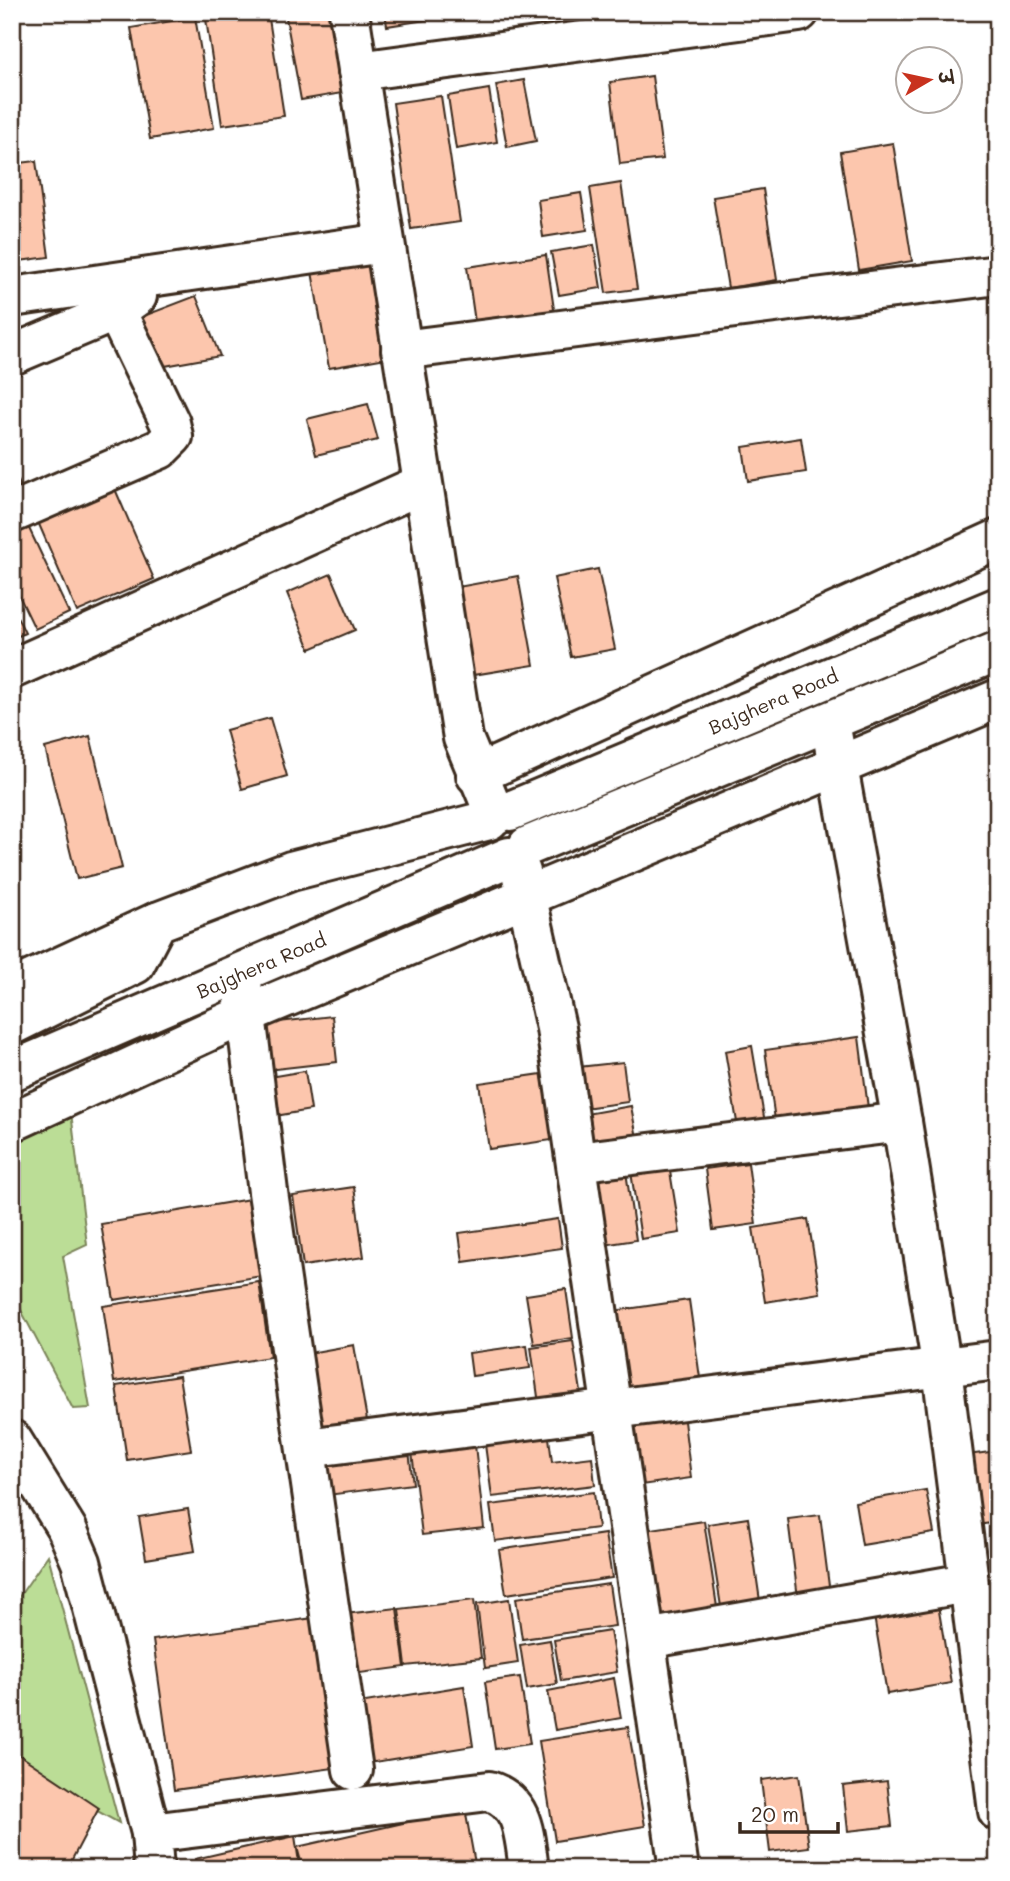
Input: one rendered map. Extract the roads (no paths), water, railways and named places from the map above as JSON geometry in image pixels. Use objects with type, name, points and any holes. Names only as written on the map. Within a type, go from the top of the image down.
[{"type":"street","points":[[349,12],[463,738],[476,775],[498,815],[485,834],[490,848],[495,853],[518,853],[556,1028],[679,1869]]},
{"type":"street","points":[[358,71],[799,12]]},
{"type":"street","points":[[12,297],[384,243]]},
{"type":"street","points":[[401,350],[998,275]]},
{"type":"street","points":[[12,355],[116,311],[159,276]]},
{"type":"street","points":[[12,513],[160,449],[171,439],[170,423],[116,311]]},
{"type":"street","points":[[12,668],[422,484]]},
{"type":"street","points":[[476,775],[998,539]]},
{"type":"street","name":"Bajghera Road","points":[[12,989],[157,922],[291,871],[498,815],[998,607]]},
{"type":"street","name":"Bajghera Road","points":[[12,1071],[518,853],[998,652]]},
{"type":"street","points":[[12,1122],[246,1014],[998,699]]},
{"type":"street","points":[[830,722],[902,1122],[942,1369],[967,1583],[995,1769],[998,1811]]},
{"type":"street","points":[[12,1025],[135,964],[157,922]]},
{"type":"street","points":[[241,974],[353,1770]]},
{"type":"street","points":[[576,1161],[902,1122]]},
{"type":"street","points":[[306,1448],[998,1360]]},
{"type":"street","points":[[12,1440],[67,1529],[81,1562],[153,1851],[489,1791],[502,1795],[514,1806],[522,1822],[529,1869]]},
{"type":"street","points":[[646,1639],[967,1583]]}]
